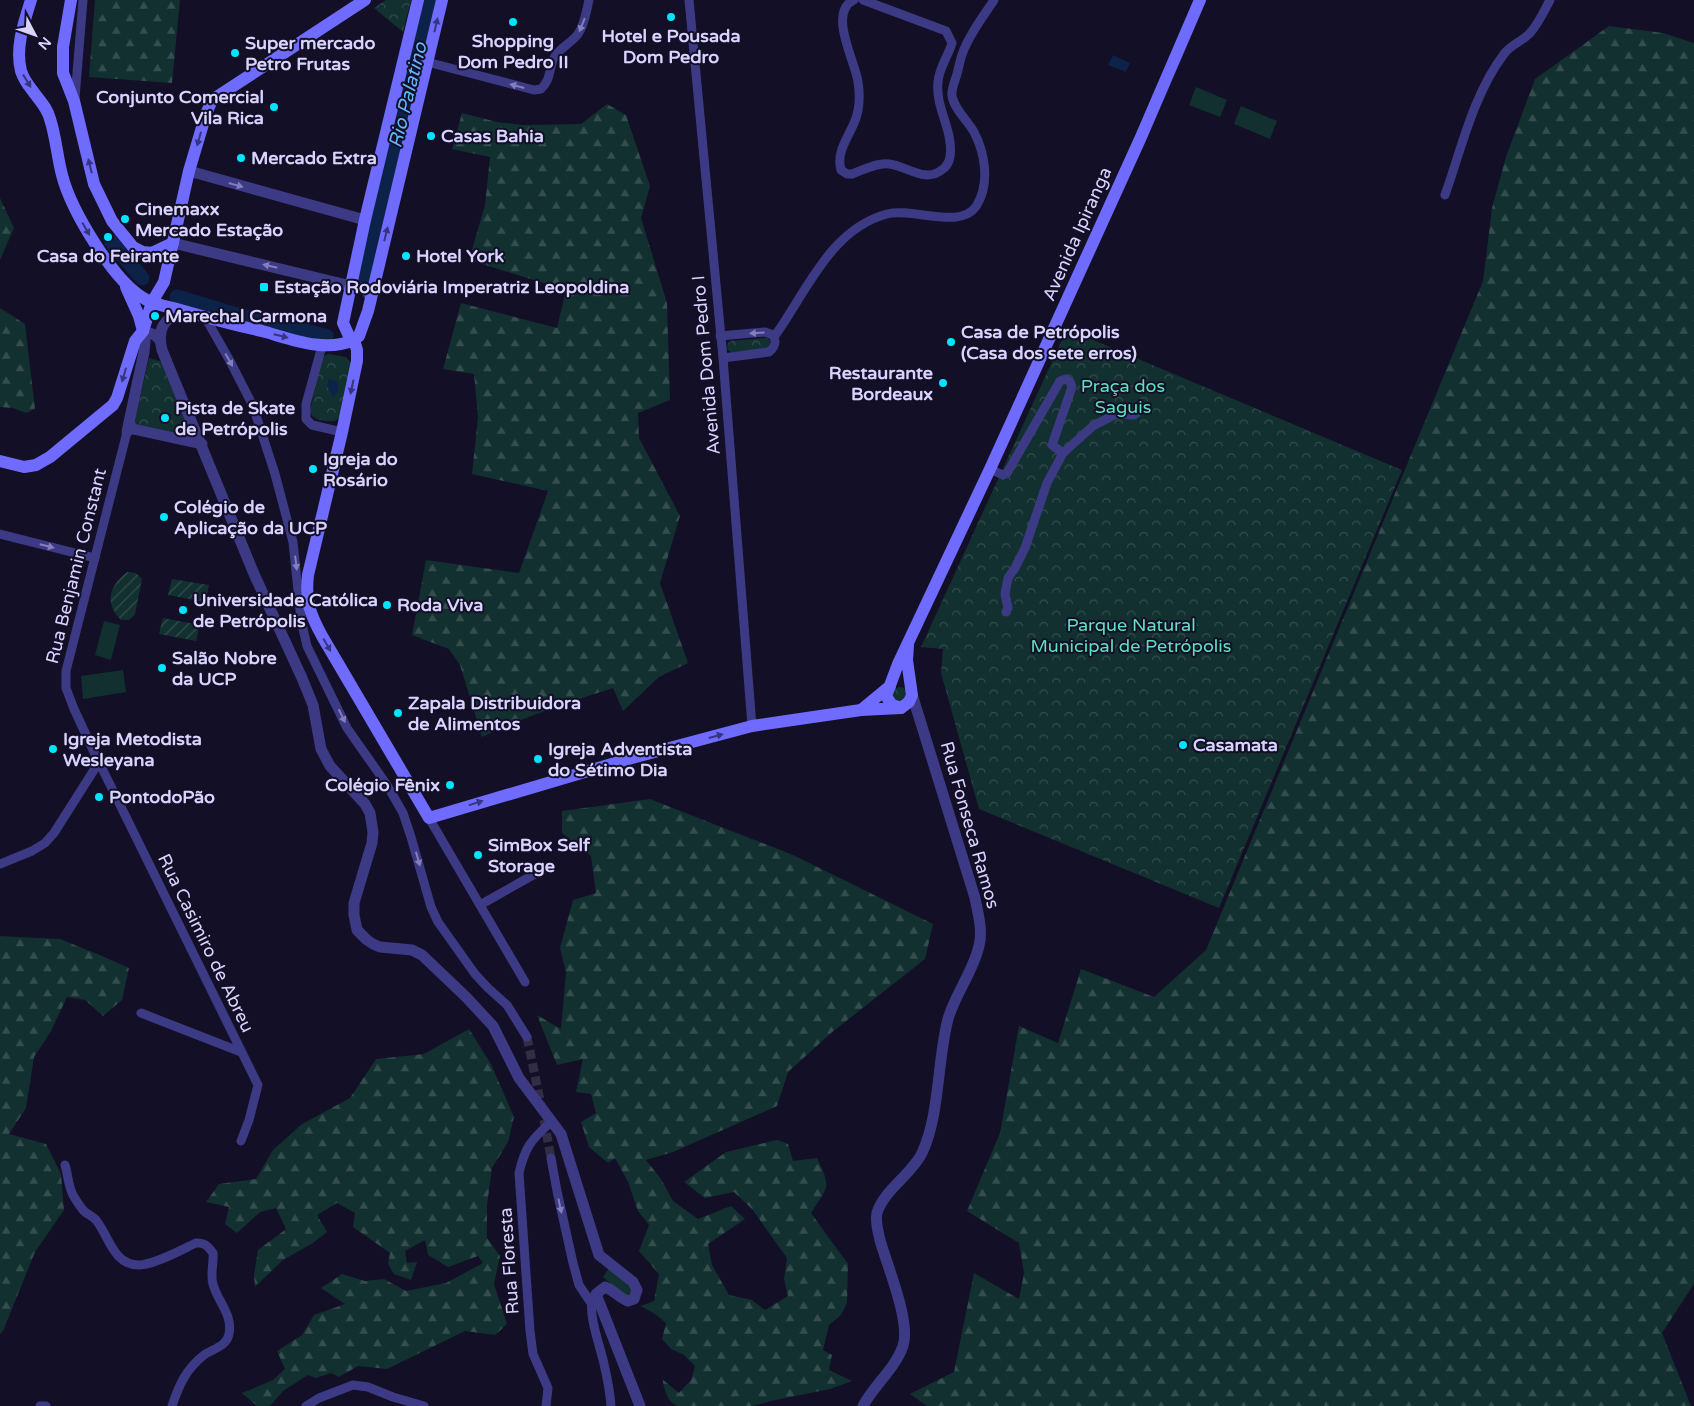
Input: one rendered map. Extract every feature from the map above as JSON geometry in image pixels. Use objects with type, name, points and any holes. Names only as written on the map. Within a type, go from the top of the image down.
[{"type":"main road","points":[[31,0],[20,42],[19,59],[21,72],[45,106],[50,117],[62,174],[84,226],[123,280],[135,292],[152,302],[322,346],[346,344],[359,336],[364,325],[442,0]]},
{"type":"main road","points":[[70,0],[63,73],[74,101],[94,184],[115,227],[133,247],[143,252],[152,253],[172,243]]},
{"type":"main road","points":[[0,461],[24,468],[36,465],[50,457],[108,410],[117,398],[135,341],[143,331],[152,302],[164,282],[189,171],[212,100],[365,0]]},
{"type":"main road","points":[[418,0],[365,220],[343,323],[349,336],[354,340],[357,350],[357,361],[306,589],[313,619],[322,636],[429,818],[632,758],[752,726],[861,710],[901,708],[909,702],[911,691],[908,686],[900,682],[892,684],[861,710]]},
{"type":"main road","name":"Avenida Ipiranga","points":[[888,688],[1141,137],[1200,0]]},
{"type":"main road","points":[[123,280],[139,316],[143,331]]},
{"type":"main road","points":[[164,282],[168,298],[179,310]]},
{"type":"main road","points":[[352,282],[366,284],[375,282]]},
{"type":"main road","name":"Avenida Ipiranga","points":[[908,645],[907,660],[911,691]]},
{"type":"main road","points":[[888,688],[887,699],[892,705],[901,708]]},
{"type":"street","points":[[74,101],[83,0]]},
{"type":"street","name":"Avenida Dom Pedro I","points":[[689,0],[722,358],[752,726]]},
{"type":"street","points":[[854,0],[849,2],[846,7],[843,25],[845,43],[858,80],[859,101],[855,122],[841,150],[840,165],[843,173],[852,174],[887,163],[917,174],[928,176],[938,173],[947,166],[951,152],[950,136],[941,106],[938,83],[941,67],[952,43],[946,31],[863,0]]},
{"type":"street","points":[[774,337],[820,265],[838,244],[854,230],[868,221],[889,213],[908,212],[949,218],[965,216],[978,204],[983,193],[985,174],[982,154],[974,132],[952,96],[963,53],[972,34],[994,0]]},
{"type":"street","points":[[1445,195],[1470,117],[1488,79],[1505,53],[1529,34],[1550,0]]},
{"type":"street","points":[[427,62],[539,90],[547,83],[553,60],[557,54],[578,34],[584,23],[588,3]]},
{"type":"street","points":[[950,49],[963,53]]},
{"type":"street","points":[[189,171],[365,220]]},
{"type":"street","points":[[172,243],[352,282],[365,289],[371,299]]},
{"type":"street","points":[[161,345],[161,329],[172,315],[179,310]]},
{"type":"street","points":[[205,317],[253,406],[272,466],[293,542],[301,620],[307,646],[347,728],[387,784],[403,813],[431,908],[438,922],[475,974],[507,1005],[528,1037]]},
{"type":"street","points":[[202,444],[130,428],[144,352],[145,341],[143,331],[155,335],[161,345],[202,444],[254,574],[313,705],[321,750],[330,766],[365,804],[370,813],[374,832],[354,903],[354,915],[358,930],[367,940],[380,947],[417,952],[466,996],[493,1026],[518,1078],[561,1134],[599,1255],[633,1282],[637,1290],[634,1298],[628,1301],[622,1299],[610,1289],[605,1288],[593,1299],[594,1328],[604,1362],[611,1406]]},
{"type":"street","points":[[720,336],[765,332],[770,333],[774,337],[775,344],[770,352],[722,358]]},
{"type":"street","points":[[144,352],[147,348],[161,345]]},
{"type":"street","points":[[322,346],[306,404],[306,419],[312,426],[342,432]]},
{"type":"street","points":[[990,468],[1003,475],[1007,473],[1056,387],[1060,381],[1066,379],[1072,387],[1052,445],[1063,453]]},
{"type":"street","points":[[1006,612],[1008,608],[1005,594],[1008,578],[1025,548],[1047,483],[1063,453],[1092,426],[1116,414],[1134,415],[1141,409]]},
{"type":"street","name":"Rua Benjamin Constant","points":[[99,762],[66,688],[66,671],[94,558],[130,428]]},
{"type":"street","points":[[0,534],[94,558]]},
{"type":"street","name":"Rua Fonseca Ramos","points":[[863,1406],[897,1358],[903,1345],[904,1333],[902,1315],[879,1234],[877,1215],[881,1204],[912,1168],[929,1136],[938,1084],[940,1057],[948,1018],[974,961],[981,932],[975,898],[911,691]]},
{"type":"street","name":"Rua Fonseca Ramos","points":[[901,708],[909,711],[922,723]]},
{"type":"street","points":[[0,864],[32,851],[45,843],[54,833],[99,762]]},
{"type":"street","name":"Rua Casimiro de Abreu","points":[[99,762],[258,1085],[250,1120],[240,1141]]},
{"type":"street","points":[[429,818],[524,982]]},
{"type":"street","points":[[480,905],[542,870]]},
{"type":"street","points":[[141,1013],[241,1052]]},
{"type":"street","name":"Rua Floresta","points":[[546,1406],[548,1388],[533,1354],[530,1331],[519,1173],[523,1156],[532,1139],[551,1122]]},
{"type":"street","points":[[551,1158],[558,1200],[579,1285],[593,1299],[640,1406]]},
{"type":"street","points":[[65,1165],[71,1192],[76,1200],[84,1211],[95,1219],[116,1254],[127,1263],[137,1266],[155,1262],[196,1243],[208,1246],[213,1254],[212,1282],[227,1315],[230,1333],[222,1345],[205,1354],[190,1368],[180,1384],[172,1406]]},
{"type":"street","points":[[306,1406],[320,1398],[353,1385],[368,1387],[424,1406]]},
{"type":"street","points":[[40,1406],[46,1406]]},
{"type":"green space","points":[[95,0],[180,0],[172,83],[89,77]]},
{"type":"green space","points":[[386,0],[411,0],[403,32],[374,8]]},
{"type":"green space","points":[[1609,26],[1663,33],[1694,43],[1694,1284],[1662,1333],[1691,1406],[927,1406],[910,1394],[954,1372],[974,1273],[1019,1299],[1024,1273],[1019,1243],[967,1211],[1000,1133],[1019,1026],[1058,1043],[1081,969],[1154,997],[1206,950],[1483,281],[1492,208],[1506,157],[1535,79]]},
{"type":"green space","points":[[1196,87],[1227,100],[1220,117],[1189,105]]},
{"type":"green space","points":[[607,104],[626,115],[650,186],[641,218],[667,303],[670,400],[638,413],[639,438],[680,516],[660,583],[688,663],[659,677],[623,711],[613,688],[530,716],[482,737],[460,665],[449,649],[412,635],[426,560],[519,573],[548,491],[472,474],[478,417],[474,374],[443,369],[461,303],[557,328],[566,290],[469,260],[485,205],[490,157],[452,149],[462,113],[497,122],[523,125],[581,124]]},
{"type":"green space","points":[[1241,106],[1277,121],[1270,139],[1234,124]]},
{"type":"green space","points":[[0,198],[14,228],[0,260]]},
{"type":"green space","points":[[0,308],[25,324],[35,409],[26,413],[13,408],[0,407]]},
{"type":"green space","name":"Parque Natural Municipal de Petrópolis","points":[[1067,329],[1402,470],[1219,908],[979,809],[941,673],[943,649],[921,647]]},
{"type":"green space","points":[[768,338],[770,341],[769,348],[732,353],[727,349],[728,343],[731,341]]},
{"type":"green space","points":[[328,354],[346,357],[351,363],[340,417],[335,421],[317,419],[312,416],[310,411],[322,357]]},
{"type":"green space","points":[[149,358],[163,362],[196,441],[134,425]]},
{"type":"green space","points":[[127,572],[136,573],[142,579],[135,614],[129,620],[121,620],[112,607],[111,595],[116,583]]},
{"type":"green space","points":[[172,579],[209,585],[205,602],[168,595]]},
{"type":"green space","points":[[163,618],[200,625],[196,641],[159,634]]},
{"type":"green space","points":[[104,621],[120,625],[111,660],[95,655]]},
{"type":"green space","points":[[123,670],[126,692],[83,699],[81,676]]},
{"type":"green space","points":[[899,687],[904,688],[907,693],[904,702],[894,701],[892,691]]},
{"type":"green space","points":[[650,799],[793,855],[933,924],[925,959],[831,1033],[788,1072],[777,1106],[673,1152],[646,1160],[661,1179],[673,1201],[698,1219],[731,1206],[745,1219],[708,1244],[712,1265],[729,1295],[752,1300],[765,1310],[788,1296],[784,1279],[787,1258],[752,1209],[734,1192],[705,1198],[684,1182],[726,1152],[777,1140],[788,1144],[793,1161],[817,1158],[825,1176],[826,1187],[811,1213],[848,1264],[847,1303],[841,1315],[829,1325],[823,1350],[832,1355],[829,1370],[852,1381],[830,1389],[753,1406],[677,1406],[670,1401],[662,1379],[679,1393],[691,1380],[695,1366],[684,1355],[671,1349],[662,1339],[666,1323],[641,1306],[654,1301],[659,1274],[639,1251],[649,1225],[638,1211],[628,1182],[615,1158],[608,1163],[589,1147],[581,1122],[596,1113],[591,1094],[576,1092],[583,1059],[557,1065],[537,1015],[561,1029],[566,973],[560,948],[573,900],[596,893],[591,856],[562,833],[562,811]]},
{"type":"green space","points":[[0,936],[60,939],[129,968],[122,1000],[103,1016],[85,1000],[67,997],[51,1031],[34,1057],[26,1108],[9,1134],[46,1144],[61,1174],[64,1210],[35,1252],[3,1331],[0,1334]]},
{"type":"green space","points":[[469,1029],[491,1064],[514,1117],[508,1142],[492,1168],[487,1205],[487,1238],[500,1256],[494,1284],[507,1324],[495,1335],[465,1331],[387,1369],[358,1366],[339,1377],[331,1373],[316,1378],[308,1375],[283,1391],[270,1406],[257,1406],[242,1393],[273,1380],[285,1369],[277,1351],[302,1335],[314,1315],[345,1304],[321,1288],[342,1274],[365,1281],[384,1279],[406,1291],[446,1283],[483,1263],[478,1256],[448,1267],[428,1255],[425,1240],[405,1251],[407,1263],[417,1262],[411,1280],[394,1274],[388,1264],[390,1253],[353,1227],[355,1213],[337,1203],[317,1215],[327,1232],[313,1243],[283,1260],[255,1287],[254,1275],[258,1250],[286,1229],[276,1208],[260,1212],[237,1233],[225,1224],[229,1207],[206,1202],[219,1184],[256,1179],[273,1150],[302,1124],[350,1098],[376,1059],[424,1054]]},
{"type":"green space","points":[[609,1268],[627,1283],[632,1291],[629,1296],[623,1295],[603,1277]]},
{"type":"water","points":[[1113,55],[1130,63],[1126,72],[1108,65]]},
{"type":"water","points":[[329,379],[338,382],[338,392],[333,397],[327,386]]},
{"type":"waterway","name":"Rio Palatino","points":[[363,277],[430,0]]},
{"type":"waterway","name":"Rio Palatino","points":[[111,241],[142,278]]},
{"type":"waterway","name":"Rio Palatino","points":[[177,297],[230,313],[326,336]]},
{"type":"tunnel","points":[[527,1037],[541,1105]]},
{"type":"tunnel","points":[[544,1120],[551,1158]]},
{"type":"place","name":"Hotel e Pousada Dom Pedro","points":[[671,17]]},
{"type":"place","name":"Shopping Dom Pedro II","points":[[513,22]]},
{"type":"place","name":"Super mercado Petro Frutas","points":[[235,53]]},
{"type":"place","name":"Conjunto Comercial Vila Rica","points":[[274,107]]},
{"type":"place","name":"Casas Bahia","points":[[431,136]]},
{"type":"place","name":"Mercado Extra","points":[[241,158]]},
{"type":"place","name":"Cinemaxx Mercado Estação","points":[[125,219]]},
{"type":"place","name":"Casa do Feirante","points":[[108,237]]},
{"type":"place","name":"Hotel York","points":[[406,256]]},
{"type":"place","name":"Estação Rodoviária Imperatriz Leopoldina","points":[[264,287]]},
{"type":"place","name":"Marechal Carmona","points":[[155,316]]},
{"type":"place","name":"Casa de Petrópolis (Casa dos sete erros)","points":[[951,342]]},
{"type":"place","name":"Restaurante Bordeaux","points":[[943,383]]},
{"type":"place","name":"Pista de Skate de Petrópolis","points":[[165,418]]},
{"type":"place","name":"Igreja do Rosário","points":[[313,469]]},
{"type":"place","name":"Colégio de Aplicação da UCP","points":[[164,517]]},
{"type":"place","name":"Roda Viva","points":[[387,605]]},
{"type":"place","name":"Universidade Católica de Petrópolis","points":[[183,610]]},
{"type":"place","name":"Salão Nobre da UCP","points":[[162,668]]},
{"type":"place","name":"Zapala Distribuidora de Alimentos","points":[[398,713]]},
{"type":"place","name":"Casamata","points":[[1183,745]]},
{"type":"place","name":"Igreja Metodista Wesleyana","points":[[53,749]]},
{"type":"place","name":"Igreja Adventista do Sétimo Dia","points":[[538,759]]},
{"type":"place","name":"Colégio Fênix","points":[[450,785]]},
{"type":"place","name":"PontodoPão","points":[[99,797]]},
{"type":"place","name":"SimBox Self Storage","points":[[478,855]]},
{"type":"park label","name":"Praça dos Saguis","points":[[1123,396]]}]
